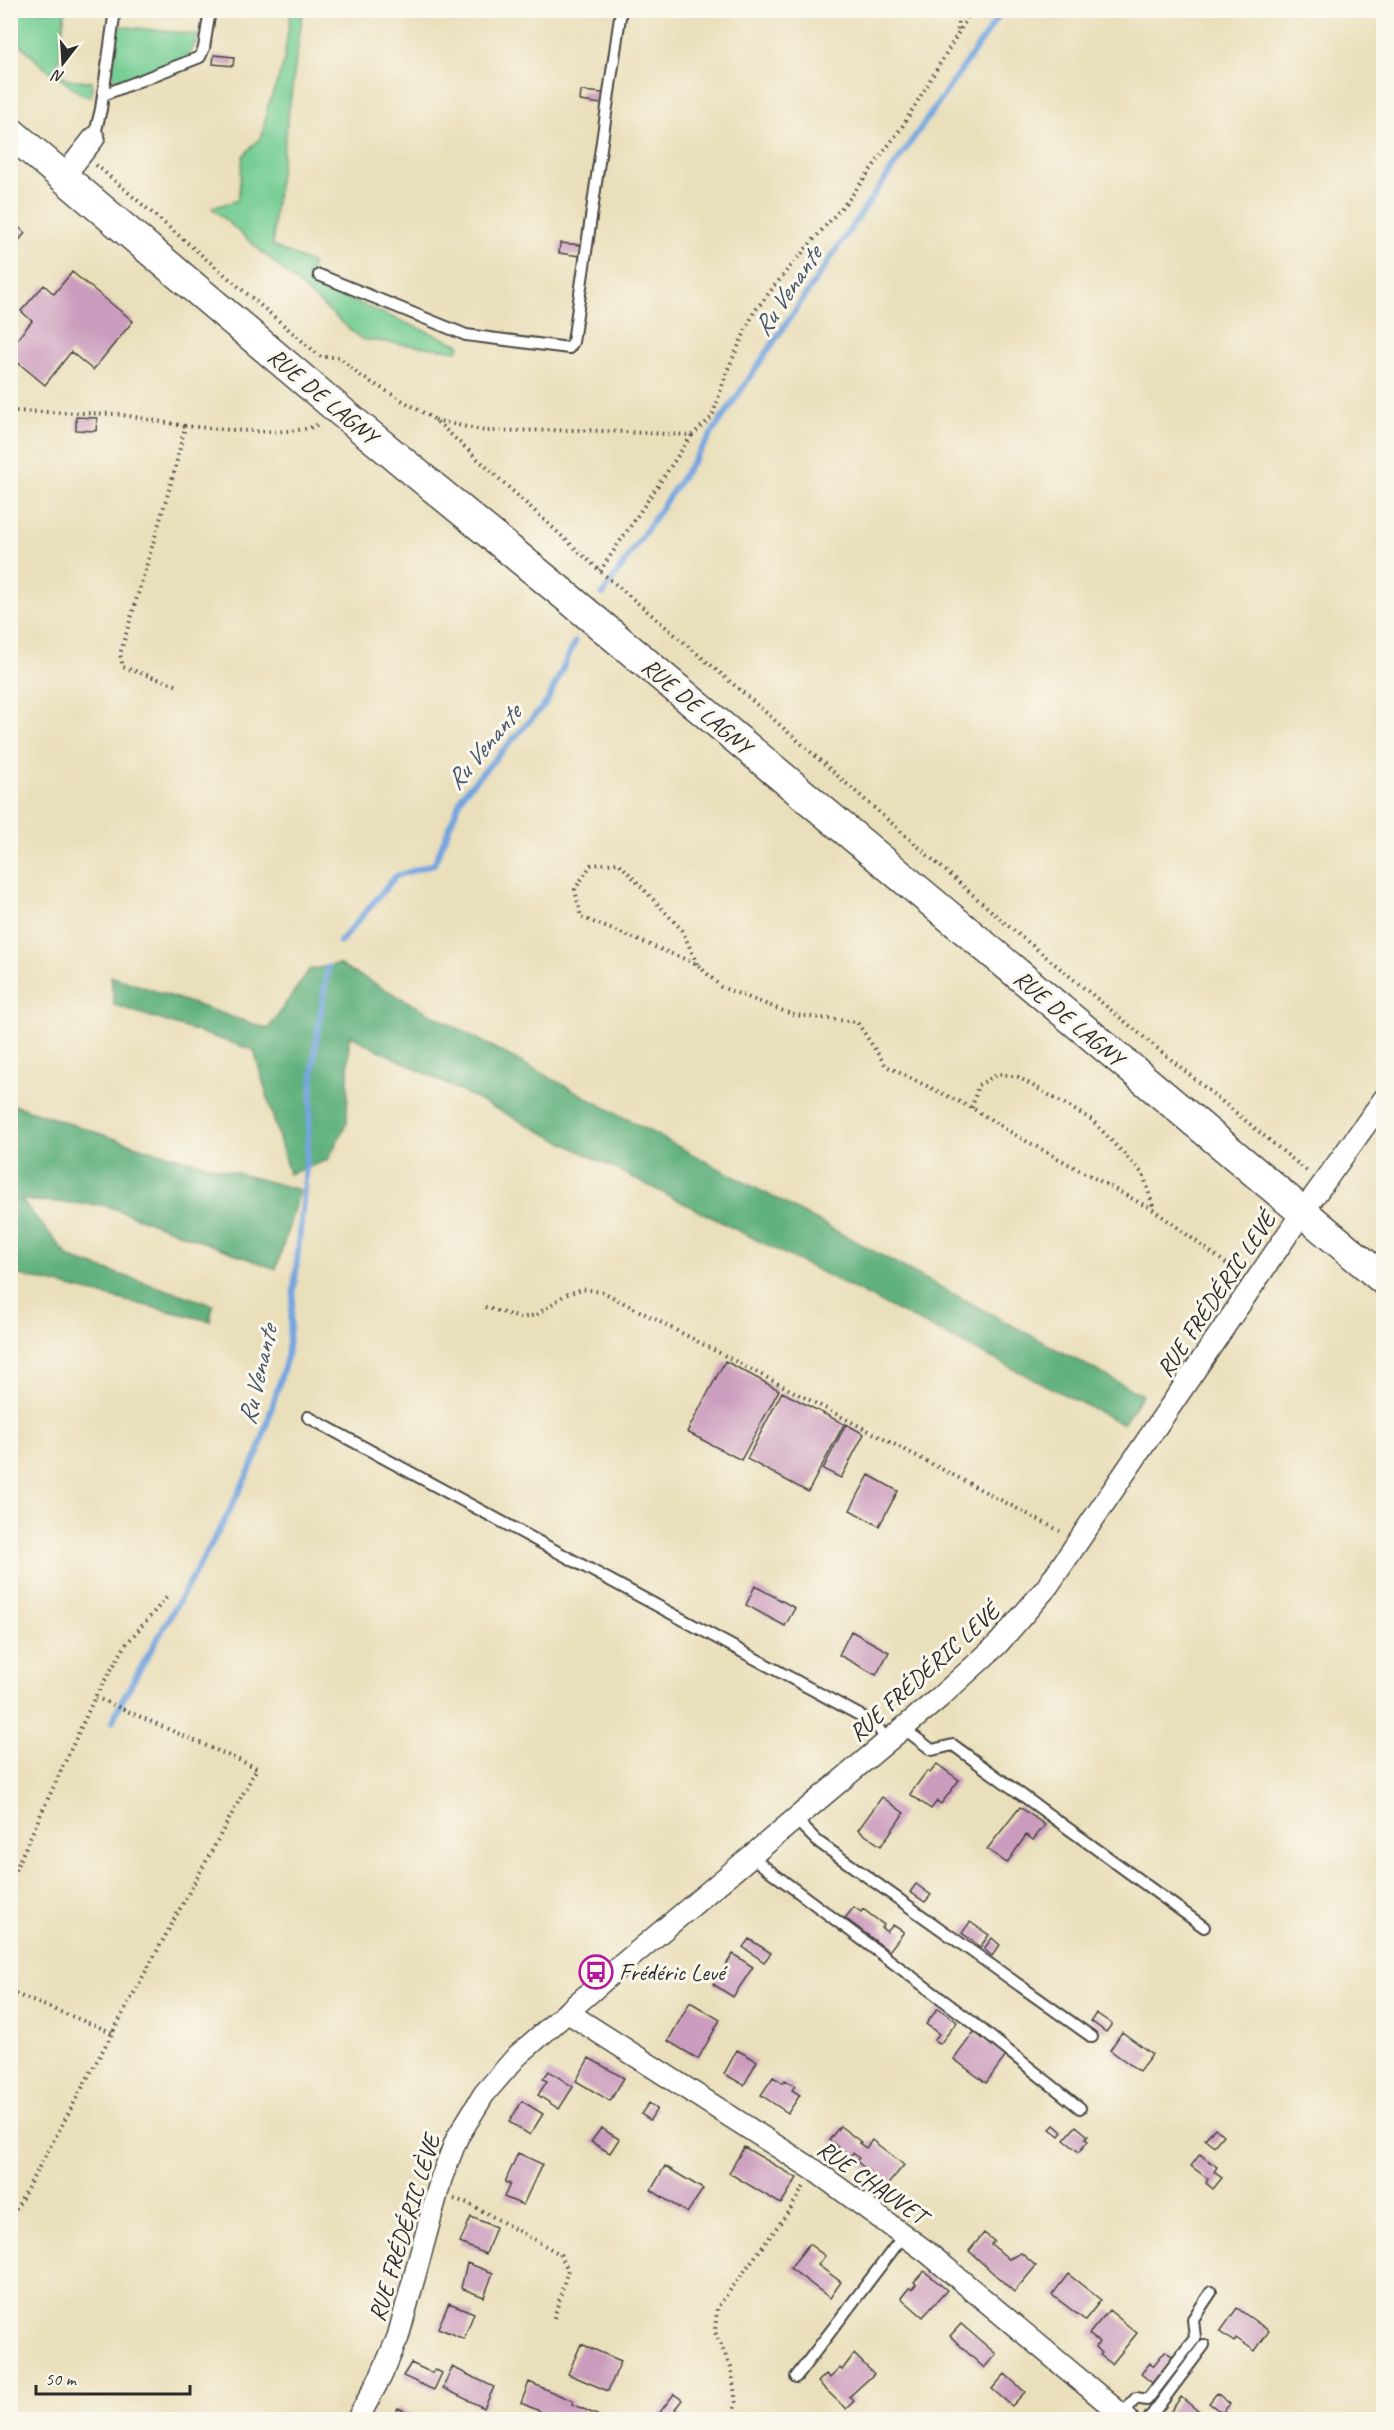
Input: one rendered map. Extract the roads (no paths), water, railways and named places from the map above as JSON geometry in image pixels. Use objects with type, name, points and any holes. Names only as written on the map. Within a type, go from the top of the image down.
[{"type":"main road","name":"RUE DE LAGNY","points":[[17,122],[80,156],[338,409],[567,597],[1383,1280]]},
{"type":"street","name":"RUE FRÉDÉRIC LEVÉ","points":[[567,2012],[887,1742],[997,1645],[1047,1587],[1302,1213],[1383,1099]]},
{"type":"street","name":"RUE CHAUVET","points":[[567,2012],[814,2170],[904,2235],[1125,2417]]},
{"type":"street","name":"RUE FRÉDÉRIC LÈVE","points":[[357,2420],[381,2376],[398,2337],[437,2194],[457,2138],[484,2094],[517,2056],[567,2012]]},
{"type":"lane","points":[[80,156],[103,95],[115,10]]},
{"type":"lane","points":[[103,95],[200,57],[204,48],[210,10]]},
{"type":"lane","points":[[319,275],[466,335],[568,348],[573,342],[621,10]]},
{"type":"lane","points":[[308,1417],[876,1724],[887,1742]]},
{"type":"lane","points":[[903,1728],[932,1750],[953,1745],[1204,1927]]},
{"type":"lane","points":[[795,1819],[817,1841],[1092,2037]]},
{"type":"lane","points":[[750,1856],[967,2018],[1080,2108]]},
{"type":"lane","points":[[796,2377],[904,2235]]},
{"type":"lane","points":[[1125,2417],[1137,2398],[1147,2400],[1196,2338],[1192,2319],[1211,2292]]},
{"type":"lane","points":[[1148,2420],[1204,2345]]},
{"type":"waterway","name":"Ru Venante","points":[[603,594],[855,222],[1003,10]]},
{"type":"waterway","name":"Ru Venante","points":[[340,942],[396,876],[434,864],[463,794],[547,702],[575,642]]},
{"type":"waterway","name":"Ru Venante","points":[[112,1722],[225,1520],[258,1453],[287,1357],[303,1202],[315,1050],[328,967]]},
{"type":"place","name":"Frédéric Levé","points":[[596,1972]]}]
